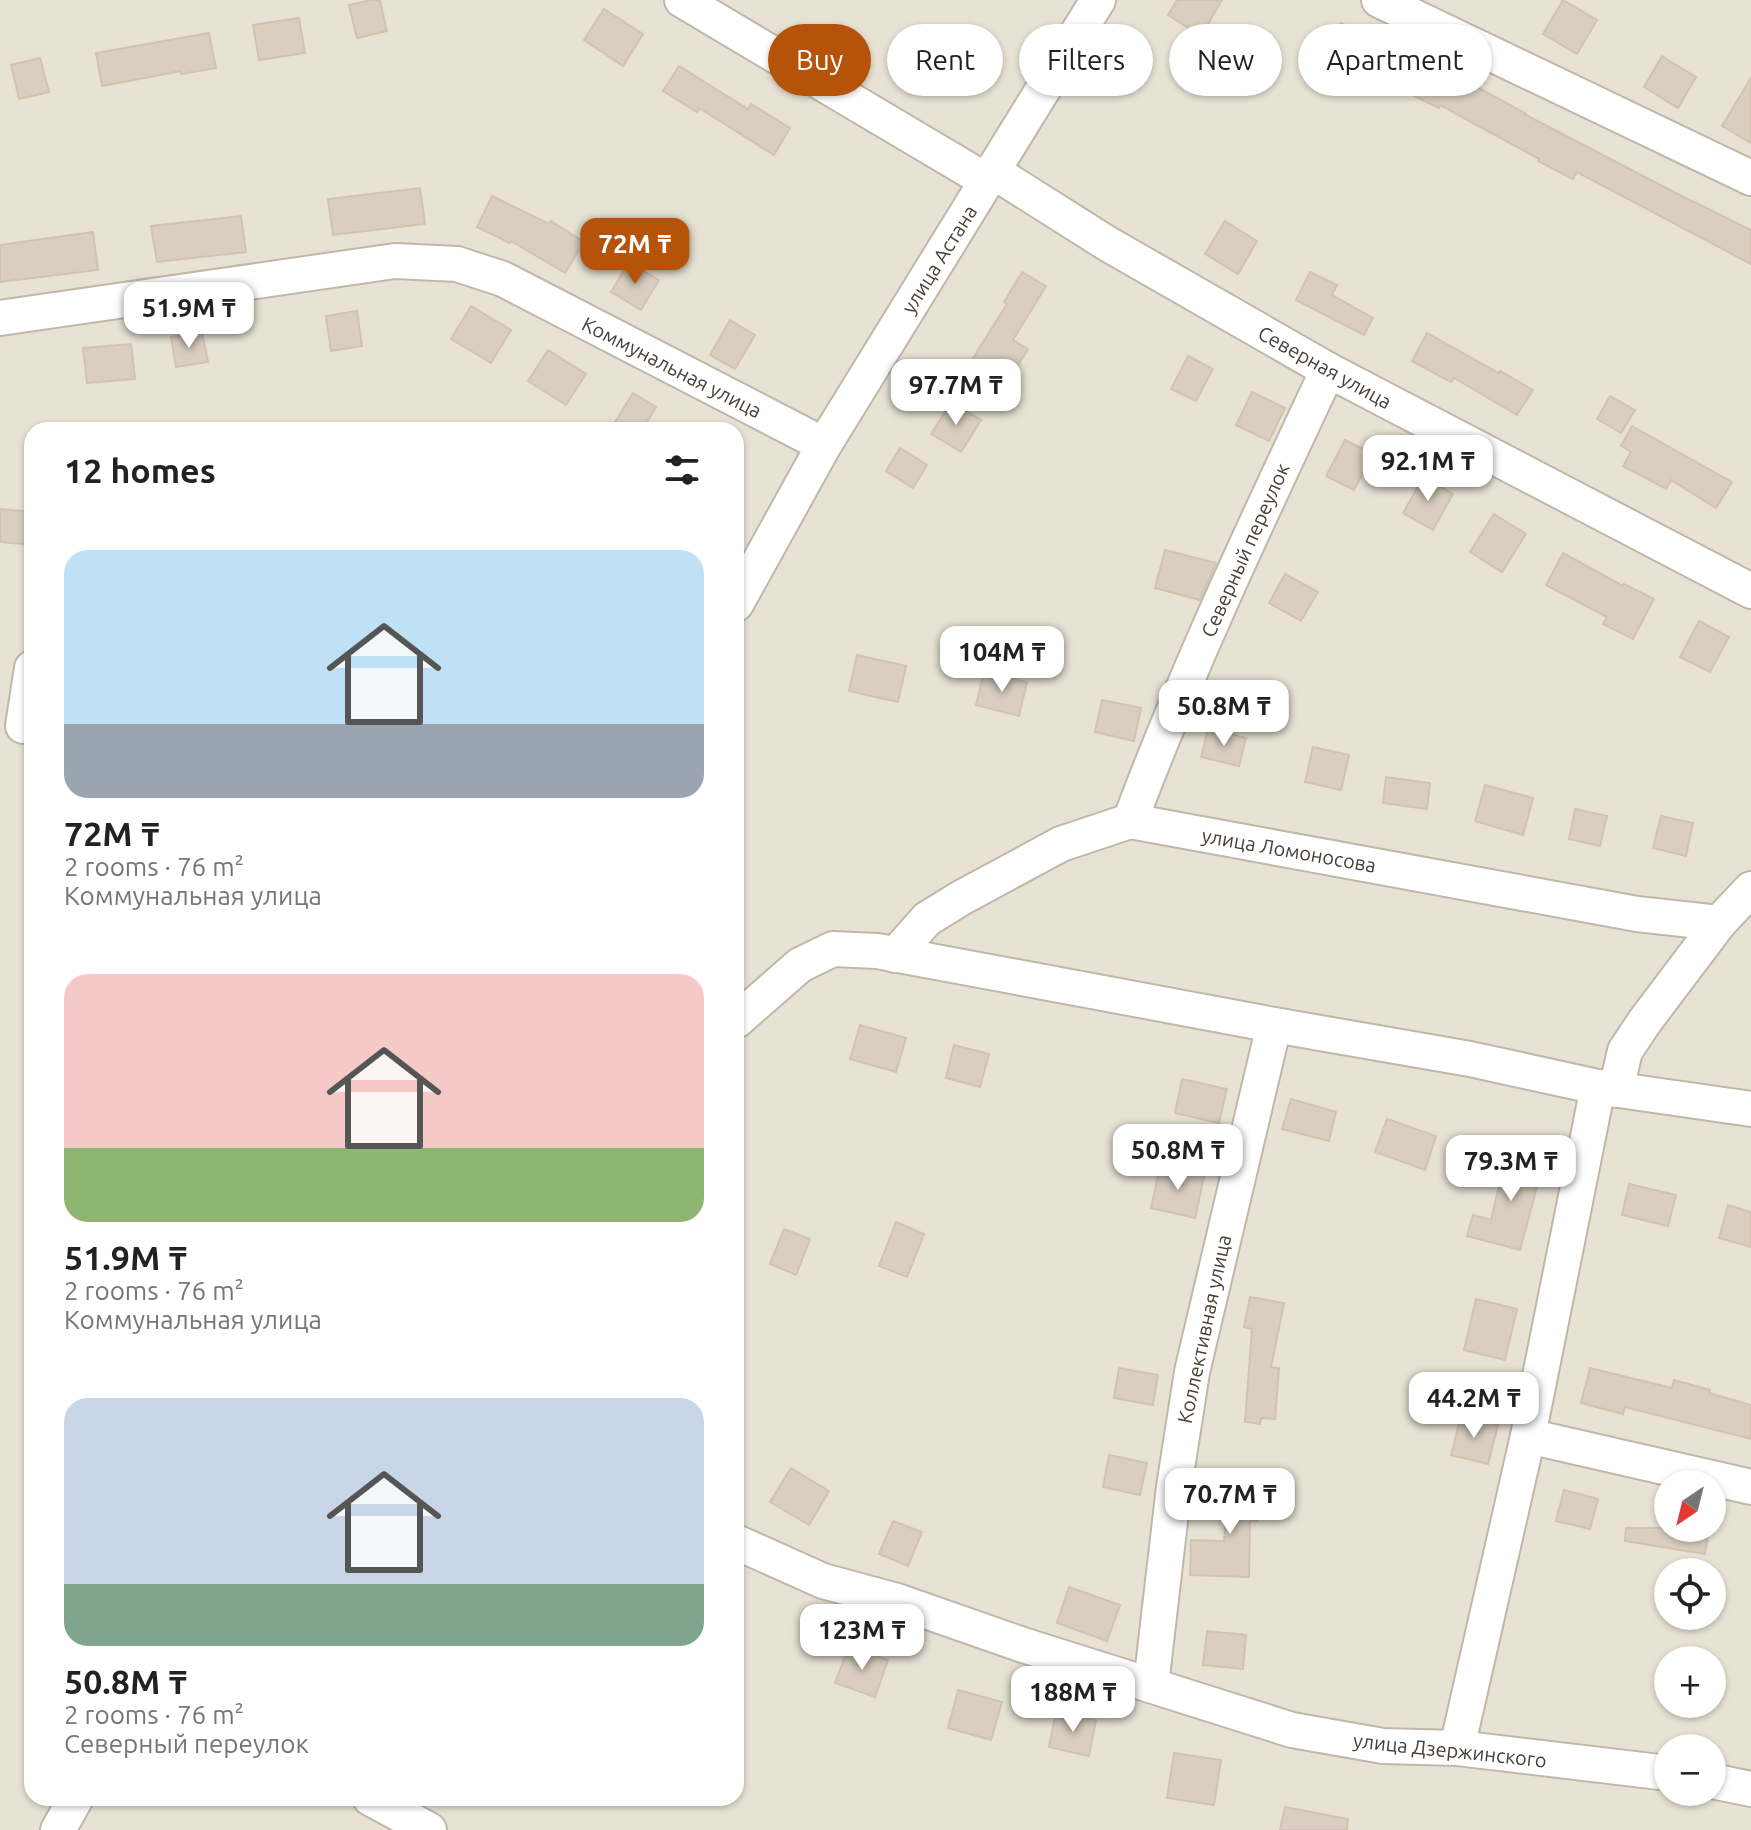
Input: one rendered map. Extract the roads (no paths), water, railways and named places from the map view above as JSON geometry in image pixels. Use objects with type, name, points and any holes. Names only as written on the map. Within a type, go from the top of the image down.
[{"type":"street","name":"Северная улица","points":[[682,0],[1328,370],[1751,591]]},
{"type":"street","name":"улица Астана","points":[[744,590],[824,445],[1098,0]]},
{"type":"street","points":[[1379,0],[1751,178]]},
{"type":"street","name":"Коммунальная улица","points":[[0,318],[395,261],[457,264],[503,279],[824,445]]},
{"type":"street","name":"Северный переулок","points":[[1130,821],[1231,575],[1328,370]]},
{"type":"street","points":[[18,725],[24,701]]},
{"type":"street","name":"улица Ломоносова","points":[[895,955],[927,919],[961,898],[1061,844],[1130,821],[1637,914],[1719,923]]},
{"type":"street","points":[[1457,1748],[1607,1089],[1625,1051],[1645,1021],[1719,923],[1751,889]]},
{"type":"street","points":[[744,1014],[800,965],[833,949],[877,951],[1470,1059],[1607,1089],[1751,1109]]},
{"type":"street","name":"Коллективная улица","points":[[1151,1685],[1174,1487],[1192,1372],[1274,1025]]},
{"type":"street","points":[[1528,1436],[1751,1487]]},
{"type":"street","name":"улица Дзержинского","points":[[744,1546],[823,1581],[897,1601],[1023,1645],[1292,1730],[1383,1746],[1457,1748],[1654,1771]]},
{"type":"street","points":[[1726,1784],[1751,1789]]},
{"type":"street","points":[[58,1830],[72,1806]]},
{"type":"street","points":[[385,1806],[429,1830]]}]
